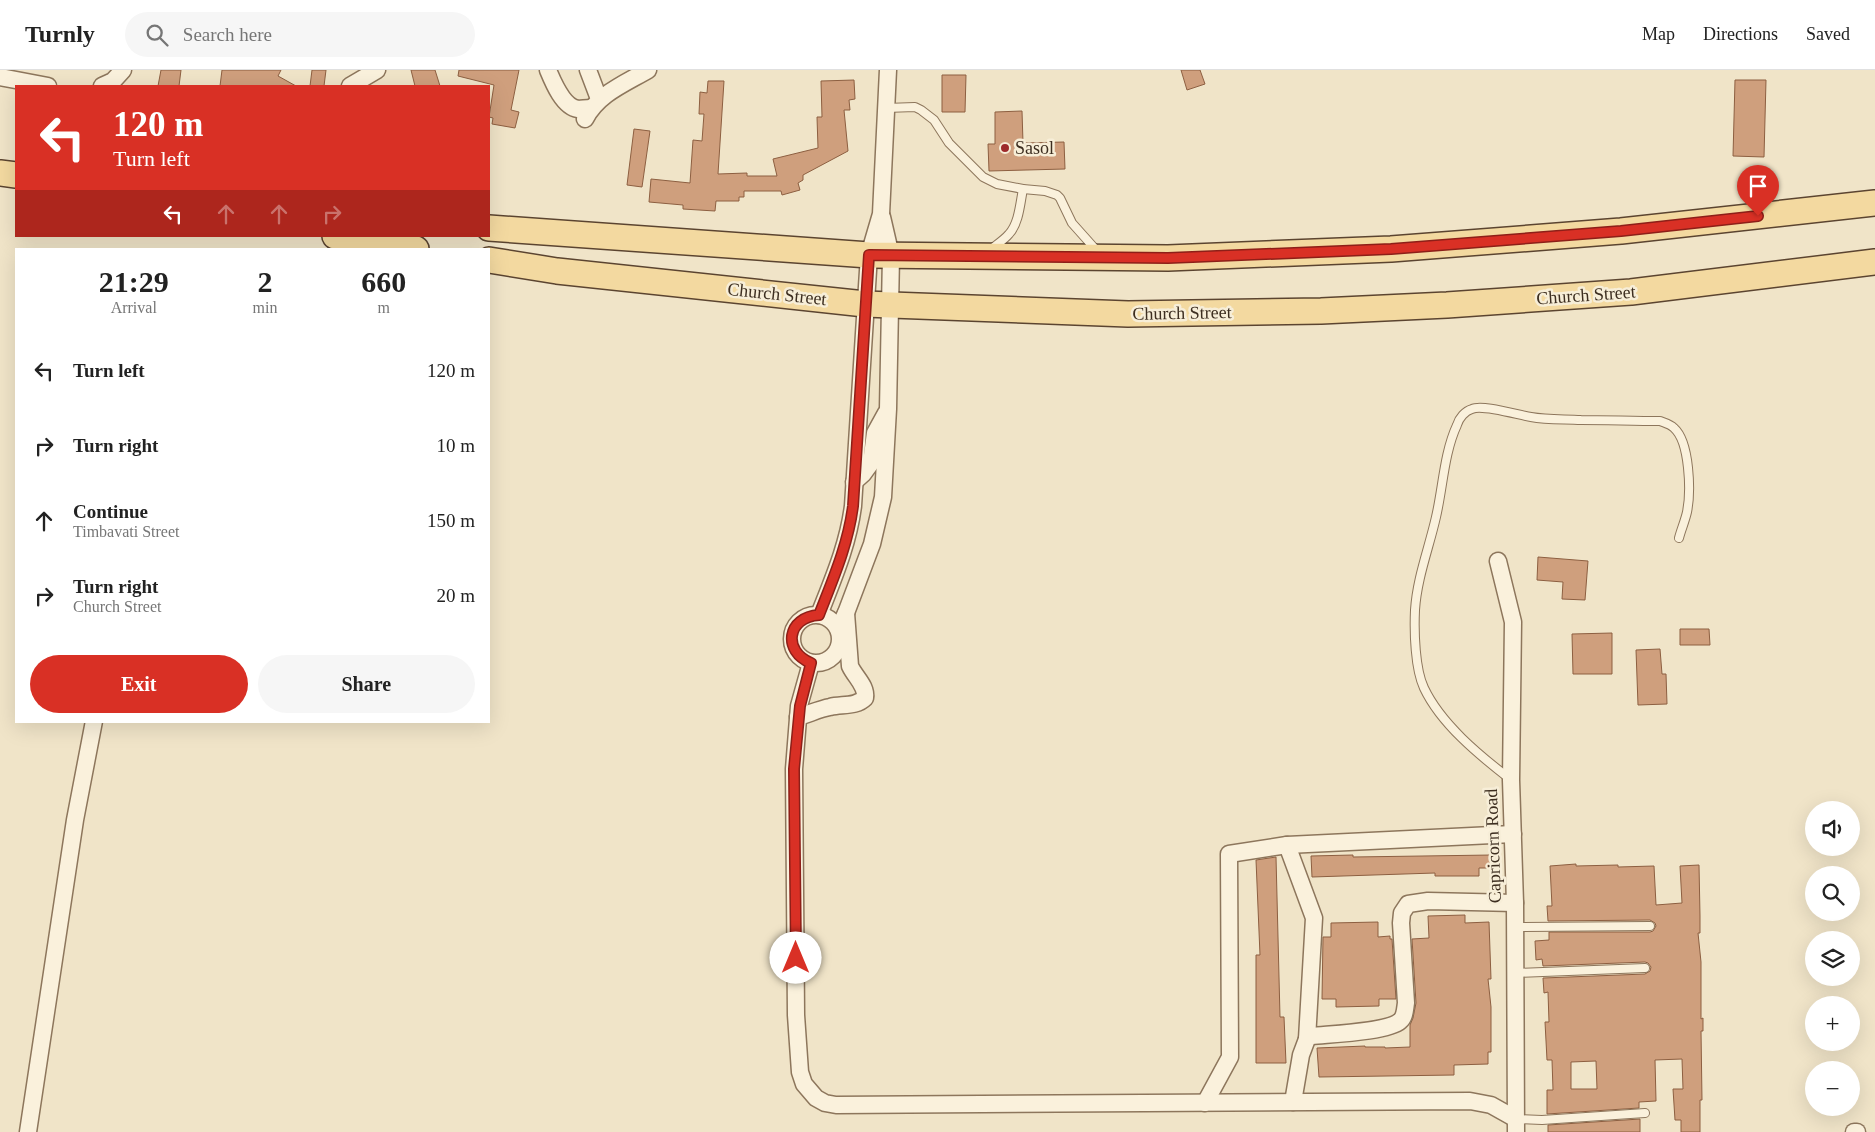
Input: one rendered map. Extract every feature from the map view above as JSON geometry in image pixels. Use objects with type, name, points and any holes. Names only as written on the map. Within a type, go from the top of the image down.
[{"type":"main road","points":[[0,173],[15,175]]},
{"type":"main road","points":[[490,228],[880,256],[1168,258],[1391,249],[1621,231],[1875,202]]},
{"type":"main road","points":[[341,237],[410,248]]},
{"type":"main road","name":"Church Street","points":[[490,260],[557,271],[864,304],[1128,314],[1321,311],[1447,305],[1630,292],[1875,262]]},
{"type":"street","points":[[104,85],[112,81],[123,70]]},
{"type":"street","points":[[352,85],[377,70]]},
{"type":"street","points":[[548,70],[568,104],[576,109],[591,108],[648,70]]},
{"type":"street","points":[[588,70],[591,108]]},
{"type":"street","points":[[839,628],[833,621],[819,615],[810,615],[803,618],[793,631],[793,647],[803,660],[811,663],[826,662],[838,651],[840,644],[839,628],[872,544],[879,520],[886,459],[888,409],[889,304],[880,256],[888,70]]},
{"type":"street","points":[[0,77],[43,85]]},
{"type":"street","points":[[819,615],[850,530],[864,304],[880,256]]},
{"type":"street","points":[[854,482],[868,468],[873,455],[875,433],[888,409]]},
{"type":"street","name":"Capricorn Road","points":[[1498,561],[1513,622],[1511,780],[1515,903],[1516,1126]]},
{"type":"street","points":[[798,717],[831,706],[862,702],[866,698],[865,688],[850,666],[846,613]]},
{"type":"street","points":[[811,663],[798,717],[794,769],[796,1015],[800,1072],[804,1084],[810,1092],[825,1103],[836,1105],[1470,1101],[1491,1105],[1516,1126]]},
{"type":"street","points":[[28,1132],[75,820],[94,723]]},
{"type":"street","points":[[1205,1103],[1230,1057],[1229,854],[1287,845],[1513,834]]},
{"type":"street","points":[[1287,845],[1314,918],[1307,1039],[1301,1055],[1293,1102]]},
{"type":"street","points":[[1307,1039],[1312,1036],[1387,1028],[1400,1021],[1404,1015],[1406,1003],[1402,913],[1408,904],[1428,901],[1515,903]]},
{"type":"lane","points":[[886,108],[915,107],[921,110],[934,120],[949,143],[983,177],[997,184],[1045,191],[1057,195],[1072,223],[1104,258]]},
{"type":"lane","points":[[983,256],[1014,228],[1023,189]]},
{"type":"lane","points":[[1511,780],[1484,758],[1456,731],[1433,704],[1423,687],[1416,656],[1416,608],[1420,577],[1457,423],[1464,414],[1473,408],[1487,408],[1540,419],[1660,421],[1668,424],[1676,429],[1682,441],[1687,463],[1689,487],[1687,512],[1679,538]]},
{"type":"lane","points":[[1515,927],[1650,926]]},
{"type":"lane","points":[[1515,973],[1645,968]]},
{"type":"lane","points":[[1516,1126],[1542,1120],[1645,1113]]},
{"type":"building","points":[[161,70],[181,70],[179,85],[158,85]]},
{"type":"building","points":[[222,70],[281,70],[278,76],[294,85],[220,85]]},
{"type":"building","points":[[312,70],[326,70],[324,85],[310,85]]},
{"type":"building","points":[[411,70],[435,70],[440,85],[415,85]]},
{"type":"building","points":[[459,70],[519,70],[511,110],[519,112],[515,128],[492,124],[493,118],[490,117],[490,111],[494,85],[458,76]]},
{"type":"building","points":[[1181,70],[1200,70],[1205,84],[1187,90]]},
{"type":"building","points":[[942,75],[966,75],[965,112],[942,112]]},
{"type":"building","points":[[854,80],[855,99],[849,100],[850,110],[844,110],[848,151],[803,175],[803,180],[798,183],[800,190],[782,195],[781,191],[744,191],[744,197],[739,197],[739,201],[716,201],[715,211],[683,209],[683,205],[649,202],[651,179],[690,183],[693,140],[702,141],[704,114],[699,114],[700,92],[707,93],[708,81],[724,81],[718,174],[747,173],[747,176],[777,176],[773,159],[818,148],[817,117],[822,117],[821,81]]},
{"type":"building","points":[[1735,80],[1766,80],[1764,157],[1733,156]]},
{"type":"building","points":[[1022,111],[1023,143],[1064,142],[1065,169],[989,171],[988,144],[995,144],[995,112]]},
{"type":"building","points":[[634,129],[650,131],[642,187],[627,185]]},
{"type":"building","points":[[1538,557],[1588,561],[1585,600],[1562,599],[1563,582],[1537,580]]},
{"type":"building","points":[[1680,629],[1709,629],[1710,645],[1680,645]]},
{"type":"building","points":[[1612,633],[1612,674],[1573,674],[1572,634]]},
{"type":"building","points":[[1660,649],[1662,674],[1666,674],[1667,704],[1638,705],[1636,650]]},
{"type":"building","points":[[1353,855],[1353,857],[1492,855],[1492,868],[1479,868],[1479,876],[1435,876],[1435,873],[1312,877],[1311,856]]},
{"type":"building","points":[[1276,857],[1280,1017],[1284,1017],[1286,1063],[1256,1063],[1256,955],[1260,955],[1256,860]]},
{"type":"building","points":[[1576,864],[1576,866],[1654,866],[1656,905],[1682,903],[1680,866],[1699,865],[1700,933],[1698,933],[1701,962],[1701,1019],[1703,1018],[1703,1031],[1701,1031],[1702,1100],[1700,1100],[1700,1132],[1681,1132],[1681,1120],[1675,1120],[1673,1089],[1683,1089],[1682,1059],[1655,1060],[1656,1101],[1639,1102],[1639,1108],[1547,1114],[1547,1090],[1553,1090],[1552,1060],[1547,1060],[1545,1022],[1549,1022],[1548,992],[1544,993],[1543,978],[1645,974],[1650,971],[1651,967],[1645,962],[1543,966],[1542,959],[1536,960],[1535,941],[1549,940],[1549,932],[1650,932],[1656,926],[1650,920],[1548,921],[1547,906],[1552,906],[1550,866]],"holes":[[[1596,1061],[1597,1089],[1571,1089],[1571,1062]]]},
{"type":"building","points":[[1465,915],[1465,923],[1489,922],[1491,979],[1488,979],[1491,1007],[1491,1052],[1488,1052],[1488,1064],[1454,1065],[1454,1075],[1319,1077],[1317,1048],[1410,1047],[1410,1025],[1416,1003],[1412,939],[1429,938],[1428,916]]},
{"type":"building","points":[[1378,922],[1378,937],[1390,936],[1390,939],[1392,939],[1396,999],[1379,999],[1379,1006],[1336,1007],[1336,999],[1322,999],[1323,937],[1331,937],[1331,923]]},
{"type":"building","points":[[1640,1119],[1640,1132],[1548,1132],[1548,1125]]},
{"type":"place","name":"Sasol","points":[[1005,148]]},
{"type":"route","points":[[796,958],[794,769],[796,732],[800,706],[811,663],[803,660],[797,654],[793,647],[792,639],[793,631],[803,618],[810,615],[819,615],[850,530],[853,506],[864,304],[869,255],[1168,258],[1391,249],[1621,231],[1758,216]]}]
